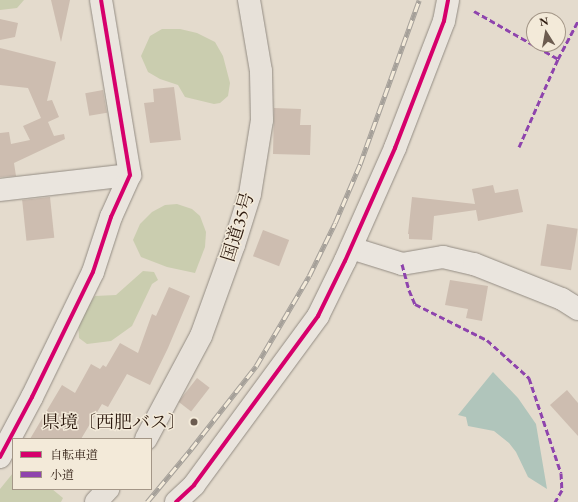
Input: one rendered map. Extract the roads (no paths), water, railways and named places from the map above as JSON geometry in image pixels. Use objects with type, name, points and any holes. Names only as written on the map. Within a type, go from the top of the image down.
[{"type":"highway","name":"国道35号","points":[[147,438],[200,336],[234,245],[250,194],[262,120],[261,71],[249,0]]},
{"type":"highway","points":[[96,502],[107,490]]},
{"type":"street","points":[[0,457],[32,397],[93,272],[111,218],[130,175],[101,0]]},
{"type":"street","points":[[176,502],[194,485],[318,316],[351,248],[395,148],[444,21],[448,0]]},
{"type":"street","points":[[0,190],[130,175]]},
{"type":"street","points":[[351,248],[402,264],[443,258],[474,264],[562,299],[578,309]]},
{"type":"railway","points":[[147,502],[256,366],[309,276],[335,223],[360,164],[419,0]]},
{"type":"place","name":"県境〔西肥バス〕","points":[[194,422]]}]
